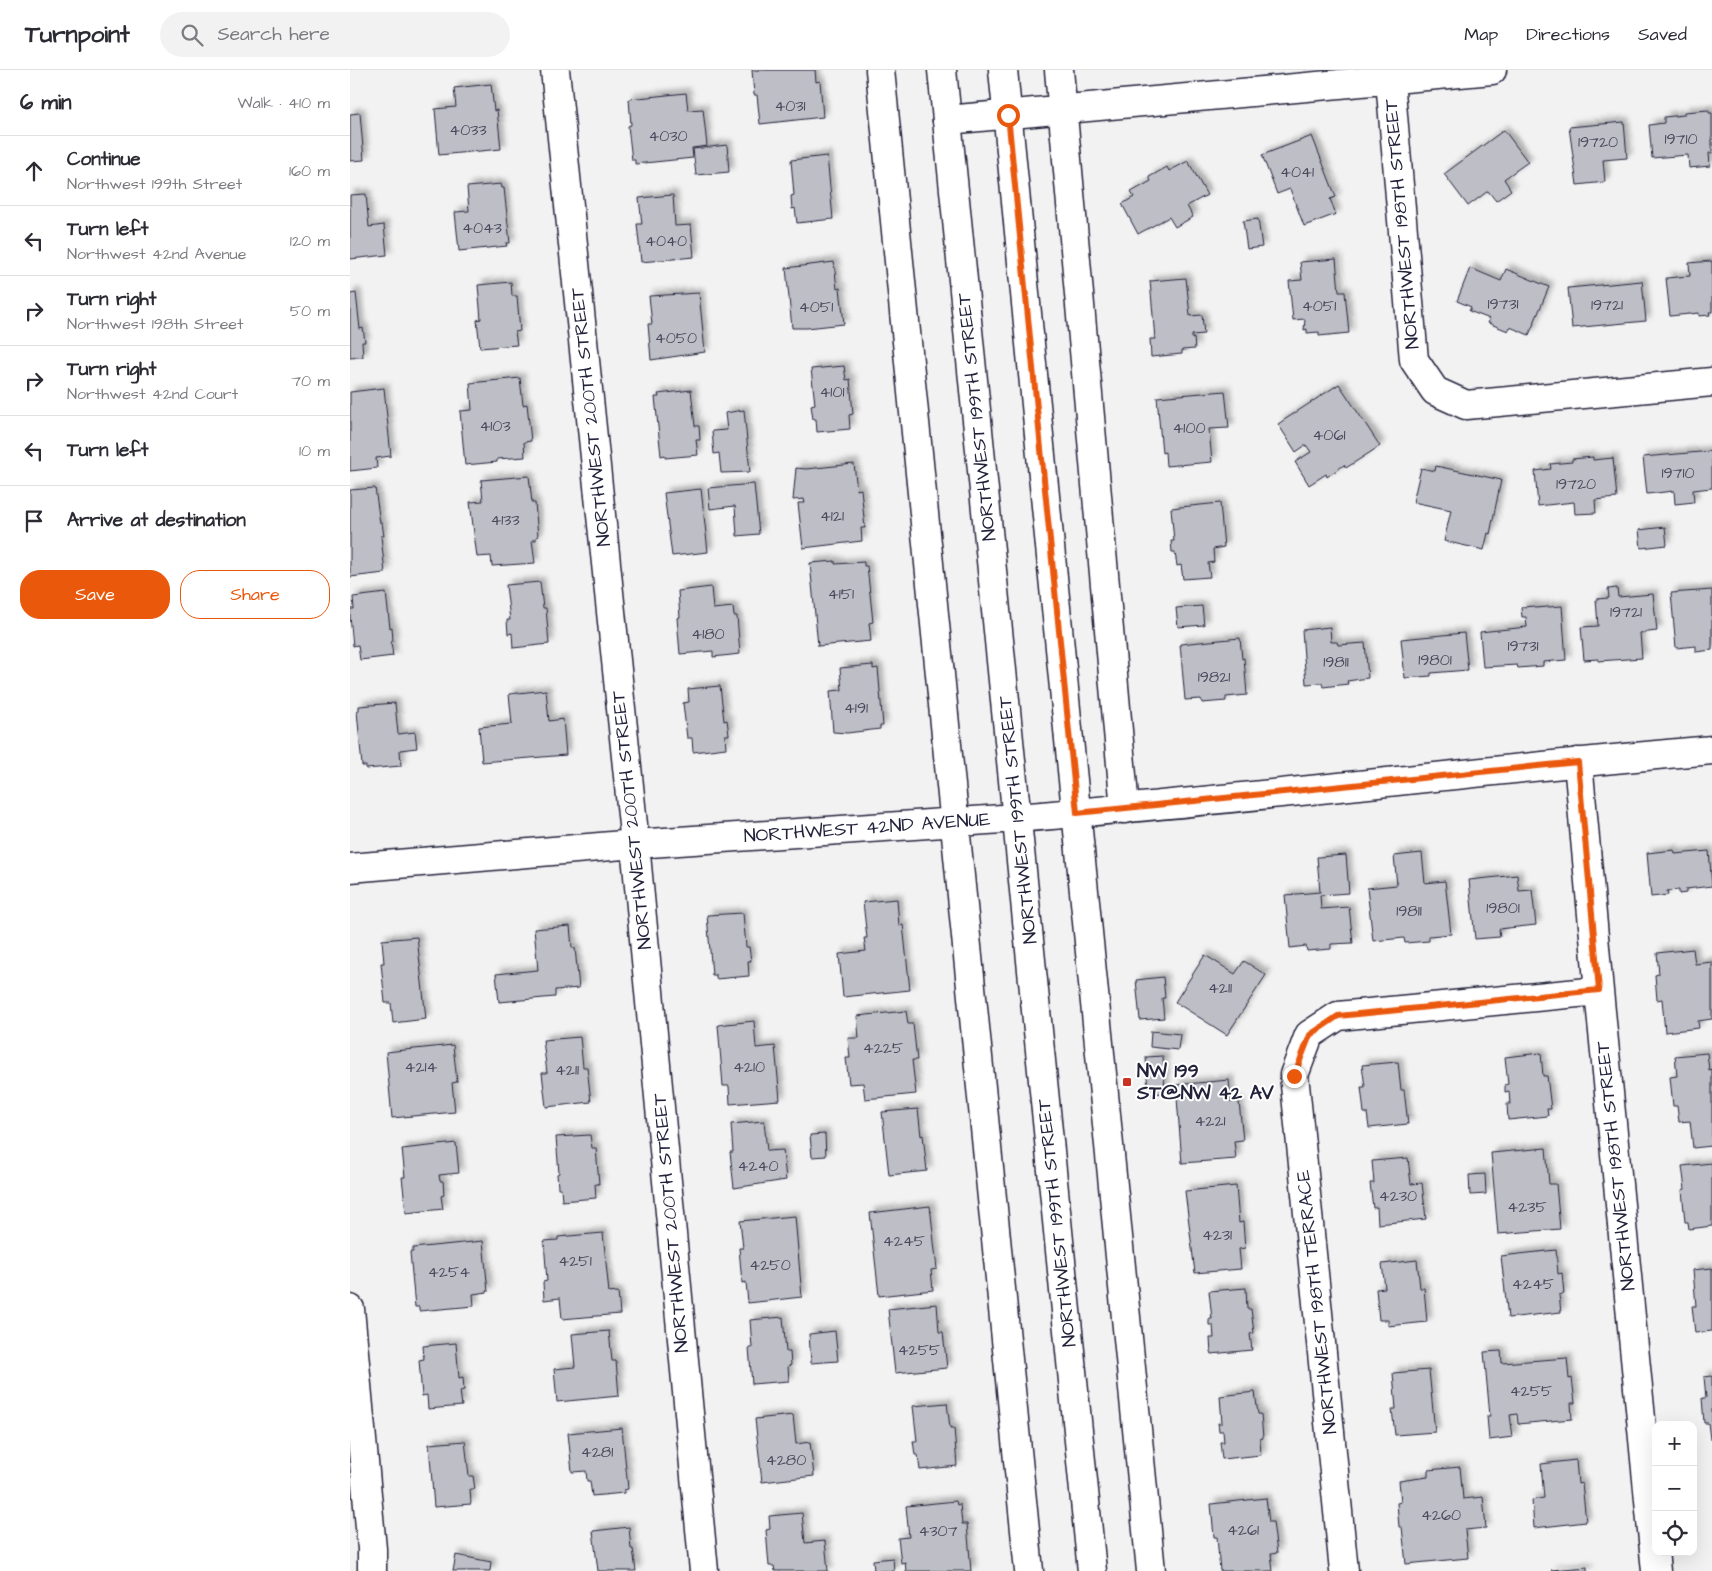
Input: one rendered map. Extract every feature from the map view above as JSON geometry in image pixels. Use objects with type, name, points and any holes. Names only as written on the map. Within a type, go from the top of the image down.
[{"type":"street","name":"NORTHWEST 200TH STREET","points":[[555,70],[635,844],[704,1571]]},
{"type":"street","points":[[880,70],[1029,1571]]},
{"type":"street","name":"NORTHWEST 199TH STREET","points":[[942,70],[1092,1571]]},
{"type":"street","points":[[1003,70],[1151,1571]]},
{"type":"street","points":[[1059,70],[1125,809]]},
{"type":"street","points":[[947,120],[1492,70]]},
{"type":"street","name":"NORTHWEST 198TH STREET","points":[[1390,80],[1414,360],[1435,391],[1466,405],[1712,382]]},
{"type":"street","name":"NORTHWEST 42ND AVENUE","points":[[350,868],[635,844],[955,823],[1125,809],[1712,750]]},
{"type":"street","name":"NORTHWEST 198TH STREET","points":[[1578,762],[1656,1571]]},
{"type":"street","name":"NORTHWEST 198TH TERRACE","points":[[1344,1571],[1294,1076],[1310,1035],[1338,1016],[1599,990]]},
{"type":"street","points":[[350,1309],[372,1549],[372,1571]]},
{"type":"building","points":[[752,70],[815,70],[816,82],[820,81],[823,117],[760,124],[757,95],[754,95]]},
{"type":"building","points":[[491,84],[494,111],[497,110],[501,149],[439,155],[435,109],[456,107],[454,88]]},
{"type":"building","points":[[686,93],[688,110],[703,109],[707,146],[692,148],[693,158],[635,164],[635,160],[632,160],[628,126],[631,125],[629,99]]},
{"type":"building","points":[[1709,110],[1709,113],[1712,113],[1712,153],[1709,153],[1710,166],[1689,168],[1688,155],[1652,158],[1649,125],[1664,123],[1664,117],[1684,115],[1684,112]]},
{"type":"building","points":[[360,113],[364,160],[350,161],[350,114]]},
{"type":"building","points":[[1624,122],[1627,158],[1603,160],[1605,182],[1577,185],[1569,127]]},
{"type":"building","points":[[1504,130],[1528,162],[1504,179],[1511,190],[1496,201],[1488,191],[1468,206],[1444,174]]},
{"type":"building","points":[[1312,136],[1336,197],[1330,199],[1336,214],[1304,226],[1290,189],[1277,194],[1262,155]]},
{"type":"building","points":[[727,145],[729,172],[696,175],[693,149]]},
{"type":"building","points":[[827,156],[833,219],[797,223],[795,208],[792,209],[791,196],[794,195],[791,160]]},
{"type":"building","points":[[1188,161],[1207,195],[1187,206],[1193,217],[1175,227],[1169,217],[1138,234],[1122,204],[1134,197],[1131,192],[1151,181],[1149,177],[1167,167],[1169,171]]},
{"type":"building","points":[[501,184],[502,188],[504,188],[510,243],[506,243],[507,246],[459,251],[455,212],[469,211],[467,187]]},
{"type":"building","points":[[366,194],[369,227],[384,225],[387,255],[350,259],[350,195]]},
{"type":"building","points":[[673,195],[675,226],[691,225],[694,257],[641,262],[637,224],[642,224],[639,198]]},
{"type":"building","points":[[1258,219],[1262,247],[1247,249],[1243,221]]},
{"type":"building","points":[[1336,259],[1339,292],[1345,292],[1349,333],[1319,336],[1319,332],[1307,333],[1307,329],[1304,330],[1305,319],[1293,320],[1289,281],[1302,280],[1300,262]]},
{"type":"building","points":[[1712,261],[1712,312],[1709,312],[1710,315],[1699,316],[1699,313],[1670,316],[1666,278],[1690,276],[1689,263]]},
{"type":"building","points":[[834,262],[837,289],[840,288],[844,324],[792,328],[786,268]]},
{"type":"building","points":[[1470,268],[1501,281],[1506,269],[1549,287],[1529,335],[1510,327],[1508,331],[1488,323],[1490,319],[1469,311],[1471,307],[1457,301]]},
{"type":"building","points":[[1186,278],[1190,316],[1202,315],[1204,334],[1192,335],[1195,349],[1182,350],[1182,354],[1151,357],[1150,339],[1155,339],[1150,281]]},
{"type":"building","points":[[1642,281],[1646,321],[1572,328],[1568,288]]},
{"type":"building","points":[[511,282],[512,296],[517,296],[520,331],[515,332],[517,345],[480,348],[477,320],[481,319],[478,285]]},
{"type":"building","points":[[356,293],[360,329],[363,328],[365,342],[362,342],[363,357],[350,358],[350,294]]},
{"type":"building","points":[[699,293],[705,352],[651,360],[648,324],[652,324],[649,296]]},
{"type":"building","points":[[844,366],[846,380],[850,379],[853,414],[849,415],[850,429],[817,432],[816,419],[813,419],[811,405],[815,404],[811,369]]},
{"type":"building","points":[[520,378],[523,405],[527,404],[531,441],[524,442],[525,457],[497,459],[497,462],[465,465],[460,411],[472,410],[470,383]]},
{"type":"building","points":[[1339,384],[1380,446],[1346,468],[1344,465],[1327,477],[1326,474],[1309,485],[1295,462],[1311,452],[1306,445],[1296,452],[1278,424]]},
{"type":"building","points":[[384,388],[391,456],[376,458],[377,468],[350,471],[350,392]]},
{"type":"building","points":[[691,390],[695,426],[699,426],[700,440],[696,440],[698,455],[665,458],[665,455],[661,456],[655,397],[659,397],[658,394]]},
{"type":"building","points":[[1225,391],[1229,428],[1209,429],[1212,462],[1166,466],[1165,452],[1162,453],[1157,397]]},
{"type":"building","points":[[744,410],[750,472],[721,473],[719,453],[714,454],[712,431],[727,430],[725,413]]},
{"type":"building","points":[[1712,451],[1712,488],[1693,490],[1694,502],[1675,504],[1674,491],[1647,494],[1643,457]]},
{"type":"building","points":[[1593,457],[1593,460],[1613,458],[1617,498],[1595,500],[1596,513],[1575,514],[1574,502],[1538,506],[1535,471],[1551,469],[1550,464],[1572,462],[1572,459]]},
{"type":"building","points":[[854,464],[857,490],[861,489],[865,528],[861,528],[862,541],[803,548],[798,503],[805,503],[804,499],[793,500],[796,468],[806,469]]},
{"type":"building","points":[[1436,466],[1501,480],[1490,534],[1488,533],[1484,550],[1444,541],[1451,510],[1413,502],[1421,468],[1435,471]]},
{"type":"building","points":[[529,476],[532,503],[535,503],[538,536],[536,540],[532,540],[535,563],[492,566],[491,556],[477,557],[470,502],[483,501],[481,480]]},
{"type":"building","points":[[754,484],[759,534],[737,536],[735,506],[710,509],[708,488]]},
{"type":"building","points":[[375,488],[380,523],[382,523],[384,536],[381,536],[385,573],[350,577],[350,490]]},
{"type":"building","points":[[701,489],[708,552],[672,556],[664,493]]},
{"type":"building","points":[[1220,503],[1224,547],[1213,549],[1214,562],[1208,563],[1210,577],[1183,579],[1181,565],[1177,566],[1175,552],[1172,552],[1171,541],[1174,541],[1171,508]]},
{"type":"building","points":[[1665,527],[1667,545],[1641,548],[1639,530]]},
{"type":"building","points":[[835,561],[835,564],[864,562],[864,566],[867,566],[873,622],[869,623],[871,641],[818,646],[810,563]]},
{"type":"building","points":[[540,582],[543,608],[546,608],[549,644],[513,648],[512,633],[508,634],[507,620],[510,620],[506,585]]},
{"type":"building","points":[[711,587],[713,609],[733,607],[734,616],[737,616],[740,654],[713,657],[713,651],[680,654],[677,618],[680,617],[678,591]]},
{"type":"building","points":[[1617,588],[1618,597],[1653,594],[1657,631],[1640,633],[1642,658],[1584,660],[1581,627],[1598,626],[1596,599],[1609,598],[1608,589]]},
{"type":"building","points":[[1712,590],[1712,650],[1696,652],[1696,646],[1676,648],[1671,593]]},
{"type":"building","points":[[386,593],[390,628],[392,627],[393,641],[391,642],[393,656],[360,660],[358,645],[353,646],[350,609],[354,609],[353,597]]},
{"type":"building","points":[[1202,606],[1204,625],[1178,627],[1176,608]]},
{"type":"building","points":[[1535,606],[1535,608],[1562,606],[1566,660],[1543,662],[1543,666],[1518,668],[1517,665],[1483,667],[1480,632],[1527,627],[1526,617],[1522,617],[1521,607]]},
{"type":"building","points":[[1330,627],[1331,642],[1337,642],[1338,645],[1365,643],[1368,678],[1347,681],[1348,684],[1323,687],[1322,683],[1306,684],[1302,630]]},
{"type":"building","points":[[1464,633],[1468,670],[1431,673],[1431,676],[1405,678],[1401,639]]},
{"type":"building","points":[[1240,638],[1242,659],[1244,658],[1247,695],[1226,697],[1226,701],[1202,703],[1201,699],[1185,700],[1180,644]]},
{"type":"building","points":[[873,665],[873,669],[878,668],[883,726],[880,726],[880,729],[847,733],[833,732],[830,691],[842,690],[840,668]]},
{"type":"building","points":[[720,686],[724,721],[727,720],[729,735],[725,735],[726,748],[693,752],[692,738],[687,738],[683,703],[689,702],[688,689]]},
{"type":"building","points":[[546,690],[549,721],[563,719],[566,755],[482,762],[479,727],[512,724],[509,694]]},
{"type":"building","points":[[395,703],[398,734],[415,732],[417,748],[400,750],[401,766],[366,769],[366,766],[362,766],[357,711],[359,706]]},
{"type":"building","points":[[1674,850],[1675,854],[1709,851],[1712,886],[1686,889],[1686,893],[1679,894],[1679,890],[1667,891],[1668,895],[1651,897],[1647,853]]},
{"type":"building","points":[[1422,853],[1425,883],[1445,881],[1451,934],[1429,936],[1429,941],[1405,943],[1404,938],[1373,941],[1367,888],[1397,885],[1394,856]]},
{"type":"building","points":[[1346,855],[1349,893],[1320,895],[1321,909],[1349,907],[1353,943],[1331,944],[1331,949],[1307,951],[1306,946],[1290,948],[1285,895],[1320,892],[1317,857]]},
{"type":"building","points":[[1517,875],[1519,891],[1532,890],[1536,925],[1499,929],[1500,937],[1475,939],[1469,880]]},
{"type":"building","points":[[897,899],[899,926],[903,925],[910,990],[843,997],[839,954],[866,951],[864,938],[867,938],[863,902]]},
{"type":"building","points":[[743,913],[746,947],[749,947],[751,961],[748,961],[749,976],[716,979],[716,975],[712,975],[707,915]]},
{"type":"building","points":[[570,926],[572,948],[575,948],[579,988],[555,990],[555,997],[499,1002],[496,974],[538,970],[534,929]]},
{"type":"building","points":[[417,937],[426,1019],[393,1023],[391,1003],[385,1003],[381,963],[384,963],[382,940]]},
{"type":"building","points":[[1693,949],[1695,964],[1712,962],[1712,1019],[1698,1021],[1699,1028],[1665,1032],[1662,999],[1657,1000],[1655,975],[1659,974],[1657,953]]},
{"type":"building","points":[[1205,955],[1235,974],[1244,961],[1266,975],[1227,1035],[1175,1002]]},
{"type":"building","points":[[1163,977],[1165,998],[1162,998],[1164,1018],[1140,1020],[1136,980]]},
{"type":"building","points":[[906,1011],[908,1024],[913,1024],[917,1060],[912,1060],[916,1094],[865,1099],[863,1083],[849,1084],[846,1058],[850,1058],[848,1038],[859,1038],[857,1016]]},
{"type":"building","points":[[754,1021],[756,1048],[775,1046],[780,1100],[730,1104],[729,1086],[723,1086],[718,1025]]},
{"type":"building","points":[[1151,1031],[1180,1034],[1178,1050],[1150,1047]]},
{"type":"building","points":[[580,1037],[583,1067],[587,1067],[591,1102],[546,1107],[542,1073],[547,1073],[543,1040]]},
{"type":"building","points":[[453,1045],[457,1082],[452,1083],[455,1112],[392,1118],[386,1052]]},
{"type":"building","points":[[1541,1053],[1543,1076],[1547,1076],[1551,1109],[1547,1109],[1548,1116],[1508,1120],[1507,1104],[1510,1104],[1509,1091],[1505,1092],[1505,1085],[1508,1084],[1505,1057]]},
{"type":"building","points":[[1707,1053],[1709,1070],[1712,1069],[1712,1146],[1693,1148],[1690,1121],[1679,1122],[1677,1106],[1673,1106],[1670,1077],[1677,1076],[1675,1056]]},
{"type":"building","points":[[1163,1056],[1165,1093],[1148,1094],[1146,1057]]},
{"type":"building","points":[[1398,1062],[1408,1124],[1369,1128],[1367,1113],[1364,1113],[1361,1087],[1365,1087],[1362,1065]]},
{"type":"building","points":[[1229,1080],[1231,1102],[1239,1102],[1243,1140],[1234,1141],[1236,1159],[1182,1163],[1176,1085]]},
{"type":"building","points":[[918,1109],[927,1171],[889,1175],[882,1112]]},
{"type":"building","points":[[764,1121],[767,1151],[783,1150],[786,1180],[734,1188],[730,1152],[733,1152],[731,1124]]},
{"type":"building","points":[[825,1134],[826,1156],[812,1157],[810,1135]]},
{"type":"building","points":[[590,1135],[592,1148],[596,1148],[599,1184],[595,1184],[596,1198],[562,1201],[561,1188],[558,1188],[557,1174],[559,1173],[556,1137]]},
{"type":"building","points":[[456,1143],[459,1173],[439,1175],[440,1181],[443,1181],[444,1195],[441,1196],[443,1209],[406,1213],[402,1177],[405,1177],[402,1149]]},
{"type":"building","points":[[1546,1148],[1549,1184],[1556,1184],[1560,1229],[1498,1234],[1491,1153]]},
{"type":"building","points":[[1408,1158],[1411,1184],[1422,1183],[1426,1219],[1378,1224],[1377,1207],[1373,1208],[1370,1183],[1374,1183],[1372,1161]]},
{"type":"building","points":[[1712,1163],[1712,1226],[1689,1229],[1688,1222],[1685,1222],[1682,1190],[1685,1189],[1682,1166]]},
{"type":"building","points":[[1485,1174],[1486,1194],[1470,1195],[1469,1175]]},
{"type":"building","points":[[1236,1186],[1239,1223],[1243,1222],[1245,1248],[1239,1249],[1241,1269],[1195,1273],[1185,1191]]},
{"type":"building","points":[[930,1206],[937,1269],[931,1270],[933,1290],[879,1296],[870,1213]]},
{"type":"building","points":[[795,1216],[802,1297],[748,1303],[746,1282],[742,1283],[739,1248],[743,1248],[740,1221]]},
{"type":"building","points":[[603,1233],[609,1293],[618,1292],[620,1314],[562,1319],[560,1298],[544,1300],[543,1282],[547,1281],[544,1241],[558,1240],[558,1237]]},
{"type":"building","points":[[483,1241],[488,1292],[473,1294],[474,1306],[419,1311],[419,1307],[415,1307],[410,1252],[413,1252],[413,1248]]},
{"type":"building","points":[[1556,1250],[1558,1274],[1562,1273],[1564,1294],[1559,1295],[1561,1312],[1508,1318],[1501,1256]]},
{"type":"building","points":[[1417,1260],[1420,1288],[1424,1288],[1427,1322],[1388,1326],[1388,1320],[1379,1320],[1376,1289],[1385,1288],[1382,1264]]},
{"type":"building","points":[[1712,1268],[1712,1331],[1695,1333],[1692,1306],[1696,1306],[1693,1270]]},
{"type":"building","points":[[1246,1288],[1247,1309],[1251,1309],[1254,1333],[1250,1334],[1252,1350],[1211,1354],[1210,1338],[1214,1338],[1213,1325],[1209,1325],[1209,1319],[1212,1319],[1209,1291]]},
{"type":"building","points":[[937,1304],[939,1332],[943,1332],[947,1368],[895,1373],[888,1309]]},
{"type":"building","points":[[783,1317],[786,1352],[790,1352],[791,1365],[788,1366],[789,1381],[752,1384],[749,1348],[752,1348],[750,1320]]},
{"type":"building","points":[[609,1331],[612,1361],[616,1361],[619,1396],[557,1402],[554,1369],[575,1367],[572,1334]]},
{"type":"building","points":[[835,1331],[838,1361],[811,1363],[809,1334]]},
{"type":"building","points":[[456,1343],[459,1378],[463,1377],[464,1390],[460,1391],[462,1406],[428,1409],[427,1395],[422,1396],[419,1360],[424,1359],[423,1346]]},
{"type":"building","points":[[1501,1351],[1502,1363],[1567,1358],[1569,1379],[1572,1378],[1575,1403],[1571,1403],[1572,1419],[1518,1424],[1517,1414],[1510,1415],[1513,1437],[1489,1440],[1487,1416],[1490,1416],[1484,1352]]},
{"type":"building","points":[[1429,1370],[1435,1432],[1395,1435],[1392,1409],[1396,1409],[1393,1373]]},
{"type":"building","points":[[1712,1376],[1712,1439],[1710,1439],[1708,1423],[1704,1423],[1702,1398],[1706,1398],[1704,1377]]},
{"type":"building","points":[[1255,1392],[1258,1414],[1261,1414],[1263,1438],[1260,1439],[1261,1455],[1222,1459],[1220,1442],[1224,1442],[1223,1431],[1219,1431],[1218,1423],[1222,1423],[1220,1396]]},
{"type":"building","points":[[947,1403],[950,1428],[954,1428],[957,1466],[920,1470],[918,1455],[915,1455],[913,1441],[917,1441],[913,1406]]},
{"type":"building","points":[[793,1415],[796,1444],[810,1442],[814,1476],[762,1482],[755,1419]]},
{"type":"building","points":[[622,1428],[628,1489],[624,1490],[624,1493],[592,1496],[590,1481],[587,1481],[586,1471],[572,1472],[568,1433]]},
{"type":"building","points":[[465,1441],[469,1476],[473,1476],[475,1489],[470,1489],[471,1504],[434,1507],[429,1444]]},
{"type":"building","points":[[1576,1460],[1578,1484],[1582,1483],[1586,1522],[1534,1528],[1532,1500],[1544,1498],[1541,1464]]},
{"type":"building","points":[[1460,1467],[1463,1499],[1483,1497],[1486,1528],[1465,1530],[1468,1558],[1406,1564],[1402,1527],[1399,1527],[1397,1503],[1401,1502],[1399,1481],[1428,1477],[1428,1470]]},
{"type":"building","points":[[1266,1498],[1269,1522],[1273,1522],[1277,1553],[1271,1554],[1273,1571],[1220,1571],[1217,1537],[1214,1537],[1211,1504]]},
{"type":"building","points":[[956,1501],[957,1505],[960,1504],[962,1524],[967,1524],[971,1571],[906,1571],[905,1562],[901,1563],[898,1538],[909,1537],[906,1506]]},
{"type":"building","points":[[802,1513],[805,1543],[825,1541],[828,1571],[775,1571],[774,1566],[769,1566],[766,1530],[770,1529],[769,1516]]},
{"type":"building","points":[[629,1527],[636,1571],[598,1571],[593,1531]]},
{"type":"building","points":[[456,1555],[491,1562],[490,1571],[453,1571]]},
{"type":"building","points":[[893,1558],[894,1571],[874,1571],[873,1560]]},
{"type":"building","points":[[1587,1567],[1587,1571],[1551,1570]]},
{"type":"place","name":"NW 199 ST@NW 42 AV","points":[[1127,1082]]},
{"type":"route","points":[[1008,115],[1077,813],[1578,762],[1599,990],[1338,1016],[1310,1035],[1294,1076]]}]
